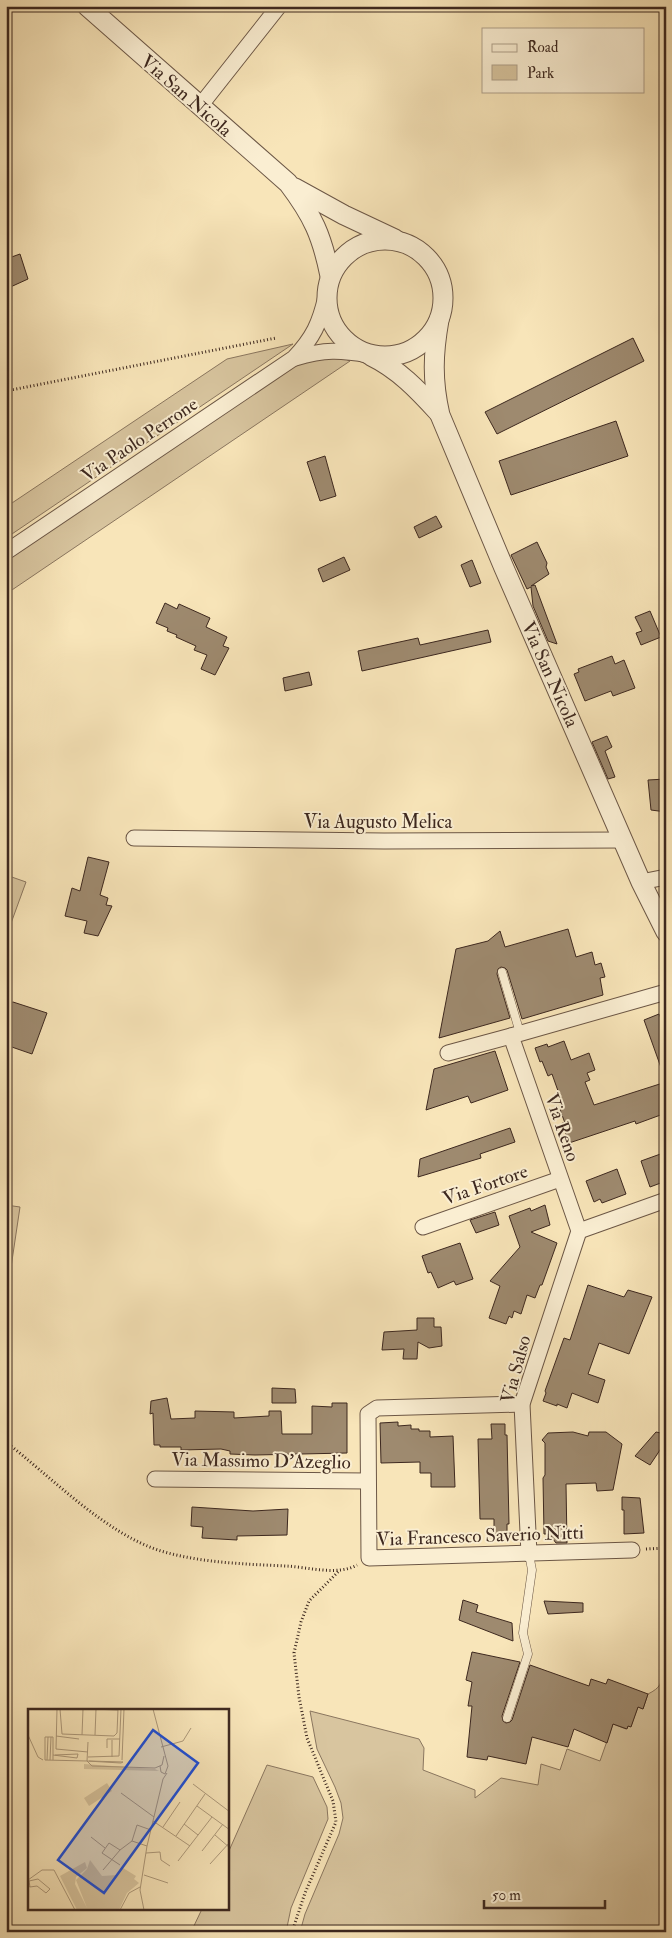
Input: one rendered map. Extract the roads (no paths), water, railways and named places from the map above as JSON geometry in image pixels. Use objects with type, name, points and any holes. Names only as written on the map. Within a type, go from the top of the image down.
[{"type":"street","name":"Via San Nicola","points":[[86,6],[288,183],[330,208],[417,249],[430,261],[438,275],[443,290],[434,346],[433,376],[434,390],[440,414],[504,568],[641,882],[666,932]]},
{"type":"street","points":[[200,106],[279,6]]},
{"type":"street","name":"Via San Nicola","points":[[288,183],[317,226],[330,276],[326,296],[330,319],[340,337],[351,347],[389,365],[423,395],[440,414]]},
{"type":"street","name":"Via San Nicola","points":[[330,276],[347,254],[361,245],[376,240],[403,243]]},
{"type":"street","name":"Via Paolo Perrone","points":[[6,552],[294,358],[309,343],[323,312],[326,296]]},
{"type":"street","name":"Via San Nicola","points":[[370,355],[390,356],[410,351],[427,338],[439,320]]},
{"type":"street","name":"Via Paolo Perrone","points":[[294,358],[316,352],[335,350],[370,355]]},
{"type":"street","name":"Via Augusto Melica","points":[[134,838],[384,841],[623,840]]},
{"type":"street","points":[[641,882],[666,877]]},
{"type":"street","points":[[448,1053],[666,992]]},
{"type":"street","name":"Via Reno","points":[[515,1035],[560,1179],[579,1231]]},
{"type":"street","name":"Via Fortore","points":[[422,1227],[560,1179]]},
{"type":"street","points":[[579,1231],[666,1200]]},
{"type":"street","name":"Via Salso","points":[[530,1554],[522,1404],[579,1231]]},
{"type":"street","points":[[367,1481],[368,1414],[377,1408],[522,1404]]},
{"type":"street","name":"Via Massimo D'Azeglio","points":[[155,1479],[367,1481]]},
{"type":"street","name":"Via Francesco Saverio Nitti","points":[[367,1481],[369,1558],[632,1550]]},
{"type":"lane","points":[[502,972],[515,1035]]},
{"type":"lane","points":[[507,1718],[528,1654],[523,1633],[532,1570],[530,1554]]}]
